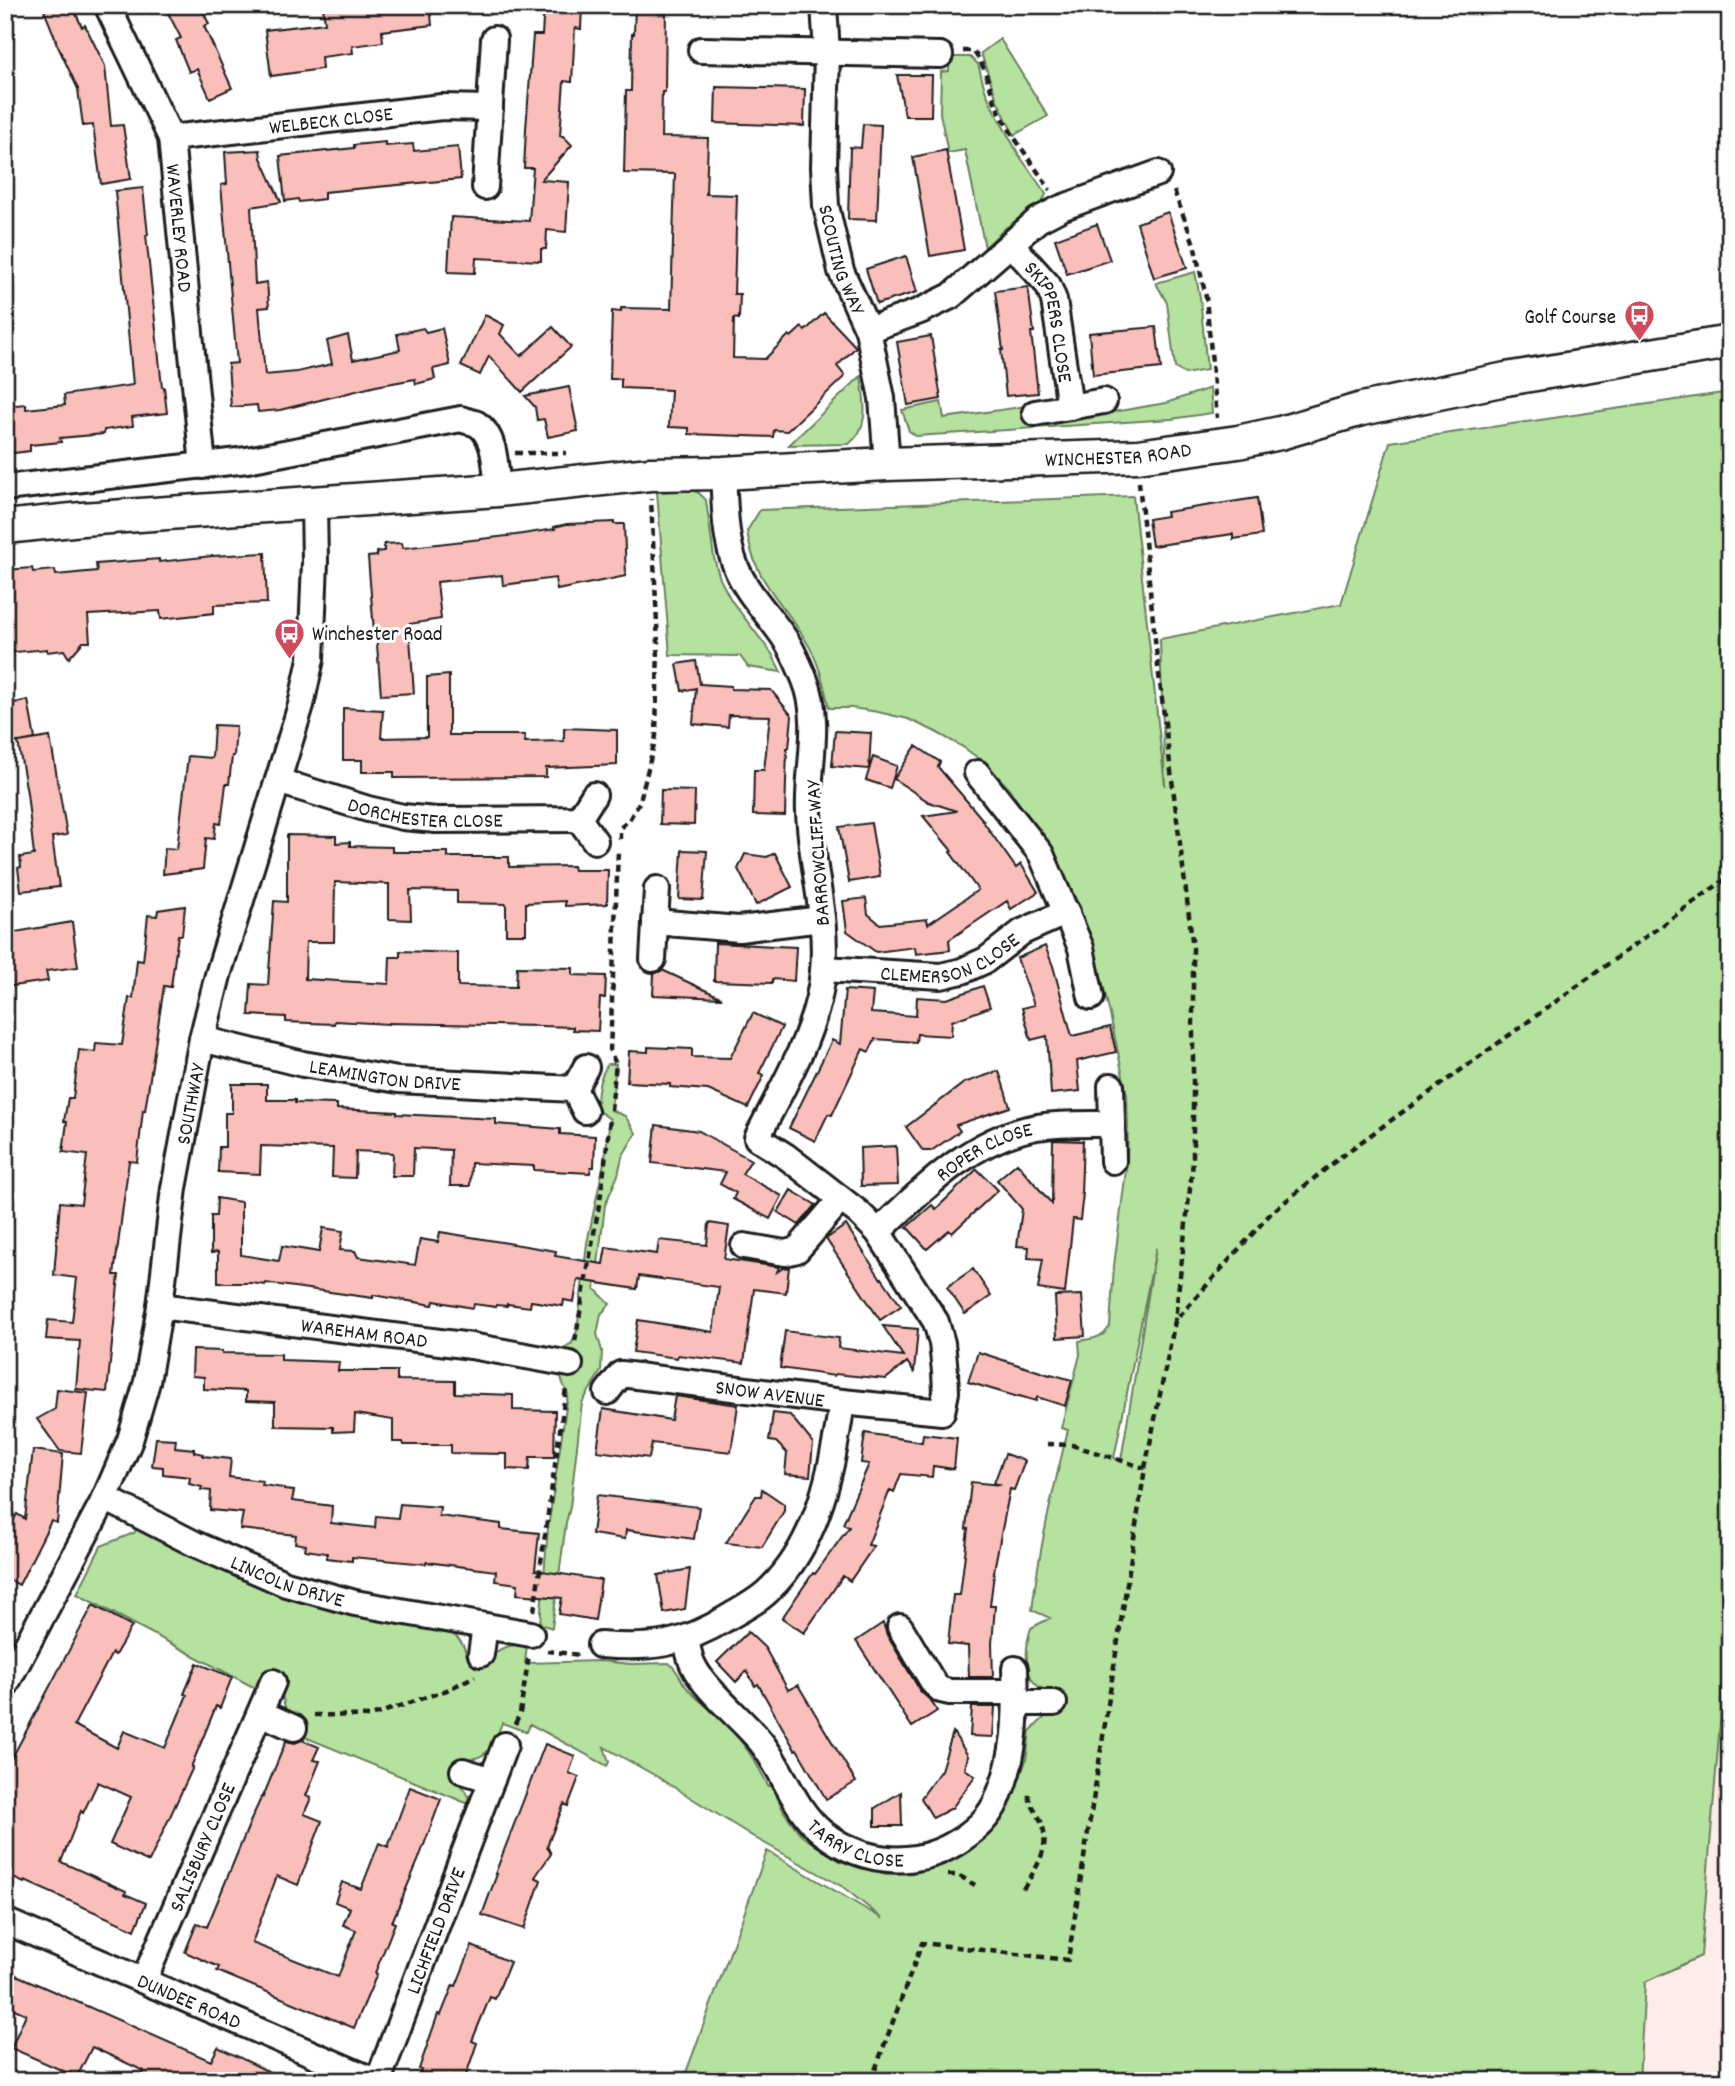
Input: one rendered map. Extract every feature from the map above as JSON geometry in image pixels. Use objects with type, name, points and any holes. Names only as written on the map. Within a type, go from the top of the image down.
[{"type":"street","name":"WAVERLEY ROAD","points":[[107,5],[171,138],[203,466]]},
{"type":"street","name":"SCOUTING WAY","points":[[824,5],[827,52],[824,167],[826,206],[841,271],[868,330],[883,398],[887,464]]},
{"type":"street","points":[[485,187],[494,39]]},
{"type":"street","points":[[701,50],[940,55]]},
{"type":"street","name":"WELBECK CLOSE","points":[[171,138],[442,107],[490,108]]},
{"type":"street","name":"SKIPPERS CLOSE","points":[[868,330],[920,311],[951,296],[1038,220],[1061,208],[1158,173]]},
{"type":"street","name":"SKIPPERS CLOSE","points":[[1012,245],[1048,285],[1051,293],[1070,407]]},
{"type":"street","name":"WINCHESTER ROAD","points":[[5,527],[82,519],[498,490],[650,474],[1138,456],[1210,447],[1280,433],[1362,409],[1506,379],[1730,342]]},
{"type":"street","name":"SKIPPERS CLOSE","points":[[1035,413],[1104,401]]},
{"type":"street","points":[[5,488],[247,460],[461,419],[477,424],[486,435],[494,452],[498,490]]},
{"type":"street","name":"BARROWCLIFF WAY","points":[[723,473],[726,527],[736,568],[788,643],[806,683],[813,717],[809,812],[822,919],[824,969],[813,1022],[757,1138],[787,1157],[859,1213],[878,1232],[936,1322],[946,1372],[942,1412]]},
{"type":"street","name":"SOUTHWAY","points":[[5,1685],[105,1497],[130,1440],[148,1382],[174,1188],[202,1039],[218,975],[301,705],[311,659],[315,562],[314,504]]},
{"type":"street","points":[[977,773],[1041,854],[1082,948],[1091,997]]},
{"type":"street","name":"DORCHESTER CLOSE","points":[[278,781],[368,809],[404,817],[436,820],[579,819]]},
{"type":"street","points":[[594,795],[579,819],[595,841]]},
{"type":"street","points":[[653,959],[657,889]]},
{"type":"street","name":"CLEMERSON CLOSE","points":[[824,969],[941,976],[962,971],[986,960],[1022,932],[1067,912]]},
{"type":"street","points":[[655,922],[739,929],[822,919]]},
{"type":"street","name":"LEAMINGTON DRIVE","points":[[202,1039],[303,1064],[398,1080],[580,1078],[585,1111]]},
{"type":"street","points":[[1111,1086],[1113,1161]]},
{"type":"street","name":"ROPER CLOSE","points":[[878,1232],[913,1198],[956,1163],[995,1139],[1040,1126],[1112,1124]]},
{"type":"street","points":[[744,1246],[785,1253],[797,1250],[841,1199]]},
{"type":"street","name":"WAREHAM ROAD","points":[[160,1306],[471,1346],[570,1364]]},
{"type":"street","name":"SNOW AVENUE","points":[[607,1392],[621,1374],[942,1412]]},
{"type":"street","points":[[600,1645],[645,1647],[686,1639],[711,1628],[769,1591],[787,1571],[804,1545],[837,1441],[842,1402]]},
{"type":"street","name":"LINCOLN DRIVE","points":[[105,1497],[195,1544],[286,1584],[355,1603],[485,1626],[530,1647]]},
{"type":"street","points":[[482,1663],[485,1626]]},
{"type":"street","points":[[900,1628],[934,1684],[941,1690],[950,1692],[1016,1688],[1054,1703]]},
{"type":"street","name":"TARRY CLOSE","points":[[686,1639],[693,1665],[705,1683],[762,1744],[803,1814],[821,1832],[840,1844],[889,1860],[916,1860],[936,1854],[970,1834],[986,1820],[997,1800],[1012,1752],[1017,1718],[1016,1688]]},
{"type":"street","name":"SALISBURY CLOSE","points":[[144,1980],[273,1682]]},
{"type":"street","points":[[261,1713],[294,1728]]},
{"type":"street","name":"LICHFIELD DRIVE","points":[[376,2081],[505,1745]]},
{"type":"street","points":[[463,1771],[492,1780]]},
{"type":"street","name":"DUNDEE ROAD","points":[[5,1921],[376,2081]]},
{"type":"path","points":[[940,55],[973,51],[981,60],[997,108],[1061,208]]},
{"type":"path","points":[[1158,173],[1170,180],[1194,244],[1206,297],[1217,419],[1208,430],[1210,447]]},
{"type":"path","points":[[871,2081],[922,1942],[1068,1960],[1145,1468],[1175,1321],[1193,1162],[1193,948],[1157,659],[1138,456]]},
{"type":"path","points":[[1175,1321],[1271,1213],[1333,1163],[1730,876]]},
{"type":"path","points":[[1047,1444],[1072,1445],[1145,1468]]},
{"type":"path","points":[[530,1647],[591,1657],[600,1645]]},
{"type":"path","points":[[294,1728],[316,1714],[371,1716],[447,1690],[482,1663]]},
{"type":"path","points":[[1012,1752],[1026,1775],[1029,1802],[1040,1819],[1046,1845],[1038,1865],[1023,1889]]},
{"type":"shaded area","points":[[1719,1728],[1730,1728],[1730,2081],[1639,2081],[1645,1982],[1701,1956]]},
{"type":"green space","points":[[1000,39],[1048,116],[1014,135],[997,100],[981,53]]},
{"type":"green space","points":[[949,57],[970,57],[978,64],[994,110],[1019,155],[1046,194],[1042,203],[1004,229],[985,248],[965,150],[948,153],[940,113],[941,72],[949,71]]},
{"type":"green space","points":[[1195,272],[1207,370],[1185,374],[1175,368],[1167,303],[1156,283]]},
{"type":"green space","points":[[861,376],[863,421],[861,430],[849,444],[789,445]]},
{"type":"green space","points":[[1210,388],[1212,413],[1171,419],[916,436],[909,431],[902,410],[941,402],[944,418],[1027,406],[1031,426],[1166,403]]},
{"type":"green space","points":[[1730,392],[1730,1599],[1701,1956],[1645,1982],[1639,2081],[683,2081],[767,1851],[883,1919],[843,1887],[604,1747],[609,1762],[607,1766],[530,1724],[527,1732],[502,1723],[488,1751],[477,1758],[460,1758],[452,1780],[465,1789],[470,1804],[295,1733],[283,1700],[283,1679],[267,1672],[259,1690],[77,1594],[101,1546],[134,1533],[138,1526],[445,1630],[460,1640],[467,1657],[488,1663],[495,1653],[504,1648],[527,1644],[525,1663],[669,1663],[688,1689],[725,1723],[744,1745],[768,1786],[772,1786],[784,1812],[802,1836],[840,1861],[886,1874],[914,1873],[941,1866],[970,1850],[999,1824],[1026,1760],[1030,1731],[1047,1715],[1059,1715],[1059,1691],[1039,1687],[1033,1681],[1027,1664],[1027,1645],[1031,1628],[1050,1618],[1032,1610],[1052,1497],[1068,1430],[1061,1428],[1080,1355],[1079,1341],[1104,1334],[1110,1326],[1114,1266],[1127,1162],[1127,1095],[1095,952],[1079,906],[1063,873],[1009,788],[985,763],[963,747],[908,719],[852,708],[829,708],[811,649],[762,577],[747,531],[760,510],[1133,496],[1165,786],[1160,639],[1341,604],[1390,442]],"holes":[[[1156,1248],[1121,1460],[1114,1458]]]},
{"type":"green space","points":[[692,490],[706,500],[714,558],[720,579],[731,600],[772,654],[781,672],[748,667],[740,656],[670,655],[657,492]]},
{"type":"green space","points":[[608,1064],[616,1064],[611,1110],[625,1116],[636,1133],[622,1157],[618,1175],[605,1205],[595,1289],[610,1304],[601,1314],[597,1334],[602,1351],[601,1371],[582,1403],[552,1628],[540,1624],[548,1528],[568,1394],[561,1377],[560,1361],[562,1349],[572,1343],[577,1331],[587,1243],[605,1158],[610,1119],[597,1110],[597,1103],[600,1080]]},
{"type":"building","points":[[42,5],[72,5],[82,27],[85,25],[105,66],[111,126],[123,125],[131,179],[101,184],[93,125],[83,126],[78,89]]},
{"type":"building","points":[[164,5],[200,5],[209,24],[204,26],[232,88],[210,98],[197,69],[189,72],[176,40],[181,38]]},
{"type":"building","points":[[430,5],[432,25],[382,31],[383,42],[352,46],[353,53],[321,57],[322,69],[271,76],[265,30],[325,23],[323,7]]},
{"type":"building","points":[[544,5],[582,5],[581,29],[575,28],[572,82],[564,81],[560,136],[572,145],[541,180],[569,182],[566,232],[547,230],[546,249],[541,249],[541,261],[476,258],[475,273],[448,272],[451,217],[529,221],[533,168],[524,168],[526,129],[533,35],[542,35]]},
{"type":"building","points":[[635,5],[666,5],[665,92],[662,92],[661,137],[708,138],[706,194],[737,195],[734,294],[740,294],[739,319],[734,318],[733,358],[765,359],[789,335],[791,337],[802,327],[805,331],[824,313],[856,347],[837,366],[845,376],[787,431],[774,430],[773,437],[689,434],[689,428],[669,427],[671,390],[621,388],[621,379],[610,379],[612,311],[621,312],[621,308],[671,309],[675,174],[624,173],[626,91],[631,91]]},
{"type":"building","points":[[897,75],[932,75],[931,116],[905,116]]},
{"type":"building","points":[[716,87],[805,89],[804,126],[715,123]]},
{"type":"building","points":[[863,124],[881,125],[877,220],[848,219],[850,147],[861,148]]},
{"type":"building","points":[[385,142],[385,146],[413,144],[414,151],[458,147],[461,179],[324,192],[324,199],[285,201],[280,156]]},
{"type":"building","points":[[260,150],[281,202],[251,207],[255,284],[267,282],[269,307],[259,308],[265,375],[297,372],[332,364],[327,341],[348,335],[353,360],[400,350],[397,334],[423,328],[426,332],[442,328],[450,365],[433,369],[435,379],[416,384],[415,379],[376,386],[280,410],[258,412],[257,405],[231,407],[228,364],[237,363],[221,185],[227,184],[225,152]]},
{"type":"building","points":[[946,150],[964,250],[930,256],[913,157]]},
{"type":"building","points":[[143,188],[162,387],[167,413],[132,417],[133,426],[104,430],[104,434],[60,438],[61,442],[30,445],[30,451],[5,454],[5,406],[26,404],[26,409],[65,405],[64,395],[133,385],[115,191]]},
{"type":"building","points":[[1168,212],[1187,268],[1154,278],[1137,223]]},
{"type":"building","points":[[1097,224],[1110,260],[1067,274],[1055,239]]},
{"type":"building","points":[[906,256],[917,292],[877,304],[866,269]]},
{"type":"building","points":[[1028,287],[1038,393],[1006,396],[995,291]]},
{"type":"building","points":[[485,315],[504,325],[500,334],[521,356],[553,327],[571,347],[522,392],[489,356],[480,375],[461,366]]},
{"type":"building","points":[[1156,327],[1161,368],[1093,375],[1089,333]]},
{"type":"building","points":[[931,336],[941,399],[908,405],[897,342]]},
{"type":"building","points":[[569,387],[578,431],[548,437],[544,419],[537,420],[535,407],[525,396]]},
{"type":"building","points":[[1257,498],[1262,535],[1233,539],[1233,534],[1152,546],[1148,519],[1167,516],[1166,512]]},
{"type":"building","points":[[567,524],[624,524],[626,576],[557,590],[555,578],[503,585],[502,575],[437,582],[441,619],[409,624],[414,693],[381,695],[368,557],[377,556],[377,552],[384,551],[384,544],[402,543],[403,548],[516,535],[555,529],[554,527]]},
{"type":"building","points":[[265,553],[267,603],[214,605],[214,613],[161,619],[160,611],[88,615],[90,642],[83,642],[69,658],[64,650],[5,653],[5,627],[8,627],[5,570],[55,570],[56,575],[97,571],[96,564]]},
{"type":"building","points":[[696,661],[700,684],[731,686],[731,689],[771,690],[792,716],[787,748],[785,816],[753,815],[754,770],[764,770],[770,716],[729,715],[728,727],[693,724],[696,688],[682,691],[677,664]]},
{"type":"building","points":[[449,675],[449,735],[525,735],[525,742],[564,741],[564,728],[617,730],[617,765],[546,768],[546,777],[394,778],[394,772],[362,772],[362,760],[343,760],[343,708],[383,710],[381,738],[427,737],[427,677]]},
{"type":"building","points":[[28,700],[35,739],[19,742],[50,737],[67,835],[52,837],[59,887],[21,891],[18,868],[21,867],[20,857],[34,855],[18,742],[8,744],[5,705]]},
{"type":"building","points":[[214,725],[236,726],[234,756],[229,784],[226,784],[221,824],[216,823],[214,839],[206,838],[203,869],[163,874],[165,848],[177,849],[188,756],[212,758]]},
{"type":"building","points":[[835,731],[871,733],[869,769],[832,766]]},
{"type":"building","points":[[916,746],[940,762],[938,767],[983,820],[1016,868],[1021,864],[1038,892],[1011,909],[1007,901],[949,940],[950,950],[916,954],[915,947],[876,952],[847,931],[843,901],[866,898],[868,914],[880,924],[927,919],[928,924],[978,890],[950,852],[952,851],[923,816],[957,811],[929,802],[894,779]]},
{"type":"building","points":[[873,757],[897,766],[890,788],[866,780]]},
{"type":"building","points":[[661,790],[695,791],[694,825],[660,824]]},
{"type":"building","points":[[871,823],[880,877],[849,882],[839,827]]},
{"type":"building","points":[[287,835],[336,836],[336,843],[392,847],[392,852],[448,852],[448,857],[509,857],[509,867],[573,866],[574,870],[608,870],[607,904],[565,906],[565,901],[526,903],[526,934],[506,934],[506,904],[457,903],[457,891],[410,890],[411,920],[389,919],[389,884],[335,882],[334,942],[306,942],[305,979],[389,984],[390,957],[400,957],[400,951],[458,953],[458,986],[516,987],[517,967],[573,968],[573,975],[606,976],[605,998],[600,998],[598,1031],[542,1026],[286,1022],[286,1017],[249,1015],[251,984],[268,985],[274,901],[287,902]]},
{"type":"building","points":[[682,850],[707,851],[703,900],[679,899]]},
{"type":"building","points":[[775,853],[792,887],[756,905],[738,869],[745,854],[767,857]]},
{"type":"building","points":[[185,906],[171,987],[164,986],[137,1162],[129,1161],[114,1275],[119,1275],[107,1392],[76,1389],[80,1341],[46,1339],[48,1320],[72,1322],[77,1278],[54,1275],[60,1202],[81,1204],[87,1155],[63,1152],[68,1098],[73,1098],[79,1050],[95,1052],[96,1043],[122,1045],[129,998],[133,998],[137,960],[143,961],[148,915],[157,916],[158,910]]},
{"type":"building","points":[[72,922],[78,967],[46,971],[48,981],[5,987],[5,940],[11,939],[10,933]]},
{"type":"building","points":[[715,943],[796,947],[794,981],[714,981]]},
{"type":"building","points":[[1045,946],[1072,1036],[1110,1027],[1116,1052],[1077,1061],[1080,1091],[1051,1094],[1047,1036],[1031,1040],[1022,1008],[1034,1005],[1017,958]]},
{"type":"building","points":[[662,970],[722,998],[653,995],[654,974]]},
{"type":"building","points":[[983,986],[990,1007],[952,1021],[951,1036],[917,1034],[916,1042],[875,1039],[869,1052],[863,1049],[832,1115],[828,1114],[815,1141],[789,1128],[832,1040],[840,1044],[845,990],[873,992],[871,1013],[916,1016],[917,997],[947,999]]},
{"type":"building","points":[[753,1013],[782,1027],[759,1073],[764,1075],[748,1108],[708,1090],[670,1087],[670,1084],[627,1082],[629,1051],[648,1052],[648,1047],[692,1049],[692,1057],[730,1058]]},
{"type":"building","points":[[999,1071],[1010,1107],[956,1125],[960,1131],[931,1151],[923,1151],[906,1127],[964,1083]]},
{"type":"building","points":[[232,1084],[267,1084],[267,1100],[337,1104],[337,1109],[397,1114],[496,1119],[496,1124],[560,1129],[560,1134],[595,1136],[594,1167],[591,1167],[590,1173],[534,1170],[534,1166],[471,1163],[470,1186],[450,1186],[451,1150],[414,1148],[413,1176],[392,1176],[393,1153],[356,1151],[355,1178],[332,1177],[333,1148],[261,1146],[260,1174],[218,1172],[219,1147],[225,1147],[225,1113],[232,1113]]},
{"type":"building","points":[[656,1125],[699,1131],[751,1160],[742,1174],[782,1196],[770,1219],[733,1199],[736,1193],[720,1184],[726,1172],[652,1163]]},
{"type":"building","points":[[1053,1140],[1083,1141],[1080,1220],[1073,1219],[1065,1293],[1038,1289],[1043,1259],[1028,1258],[1029,1247],[1017,1246],[1022,1209],[997,1180],[1017,1163],[1052,1204]]},
{"type":"building","points":[[896,1146],[898,1185],[861,1186],[860,1148]]},
{"type":"building","points":[[977,1169],[998,1190],[952,1233],[949,1230],[927,1249],[907,1227],[932,1205],[936,1209]]},
{"type":"building","points":[[791,1190],[816,1205],[799,1225],[778,1212]]},
{"type":"building","points":[[217,1198],[241,1202],[241,1255],[279,1261],[282,1246],[319,1252],[323,1228],[343,1231],[340,1250],[355,1251],[358,1257],[415,1265],[420,1239],[438,1242],[440,1232],[556,1251],[555,1256],[603,1264],[606,1247],[657,1254],[659,1240],[707,1245],[709,1223],[729,1226],[724,1259],[779,1267],[777,1272],[789,1267],[786,1293],[754,1289],[744,1363],[633,1352],[638,1320],[713,1332],[719,1287],[639,1276],[637,1289],[578,1280],[574,1302],[564,1300],[563,1306],[531,1301],[530,1307],[474,1304],[473,1308],[434,1301],[433,1305],[266,1283],[218,1283],[218,1252],[211,1253],[211,1216],[216,1216]]},
{"type":"building","points":[[846,1225],[901,1306],[880,1320],[826,1239]]},
{"type":"building","points":[[973,1269],[991,1296],[965,1314],[947,1287]]},
{"type":"building","points":[[1082,1295],[1085,1336],[1057,1338],[1055,1296]]},
{"type":"building","points":[[883,1326],[918,1329],[914,1372],[907,1362],[886,1379],[834,1376],[780,1368],[785,1331],[839,1338],[838,1348],[903,1356]]},
{"type":"building","points":[[193,1350],[281,1354],[281,1360],[339,1362],[338,1371],[397,1371],[397,1380],[455,1381],[455,1393],[513,1395],[513,1410],[555,1411],[554,1457],[530,1457],[529,1470],[507,1469],[507,1454],[451,1453],[451,1445],[404,1445],[403,1442],[393,1442],[393,1420],[355,1414],[354,1431],[333,1432],[333,1427],[275,1426],[275,1402],[246,1401],[246,1391],[204,1389],[204,1377],[192,1376]]},
{"type":"building","points":[[978,1352],[1072,1380],[1065,1406],[1037,1397],[1036,1401],[1018,1397],[968,1382]]},
{"type":"building","points":[[57,1389],[88,1393],[81,1453],[60,1451],[37,1419],[55,1409]]},
{"type":"building","points":[[675,1396],[738,1405],[731,1452],[652,1443],[649,1458],[597,1451],[603,1409],[671,1420]]},
{"type":"building","points":[[773,1413],[790,1415],[813,1443],[810,1476],[785,1474],[787,1453],[776,1442],[769,1441]]},
{"type":"building","points":[[865,1433],[922,1442],[923,1434],[957,1438],[954,1469],[933,1466],[932,1477],[901,1474],[894,1492],[890,1490],[868,1545],[874,1546],[850,1581],[843,1576],[804,1633],[782,1618],[849,1527],[843,1524],[869,1464],[861,1463]]},
{"type":"building","points":[[156,1438],[176,1439],[175,1447],[194,1449],[194,1452],[203,1456],[231,1459],[229,1477],[263,1481],[262,1485],[294,1491],[292,1501],[332,1506],[331,1523],[375,1528],[376,1516],[398,1518],[400,1504],[440,1507],[439,1516],[501,1524],[501,1529],[539,1533],[535,1570],[601,1580],[595,1620],[559,1614],[562,1598],[517,1594],[518,1584],[495,1581],[496,1571],[426,1562],[327,1558],[327,1553],[305,1550],[306,1545],[295,1543],[296,1535],[240,1529],[243,1513],[210,1510],[211,1491],[189,1484],[190,1477],[163,1474],[163,1467],[152,1466]]},
{"type":"building","points":[[33,1450],[63,1454],[57,1523],[51,1521],[19,1585],[5,1578],[5,1517],[13,1521],[17,1514],[25,1519]]},
{"type":"building","points":[[1005,1454],[1025,1461],[1014,1490],[1010,1489],[995,1565],[990,1606],[995,1606],[993,1677],[969,1677],[968,1646],[948,1644],[953,1595],[960,1595],[971,1482],[1001,1485],[994,1483]]},
{"type":"building","points":[[762,1489],[784,1504],[784,1511],[762,1547],[726,1543],[756,1496],[761,1496]]},
{"type":"building","points":[[597,1495],[699,1507],[694,1539],[626,1530],[625,1539],[592,1534]]},
{"type":"building","points":[[690,1569],[685,1609],[664,1613],[658,1575]]},
{"type":"building","points":[[93,1605],[132,1626],[115,1655],[112,1653],[74,1725],[117,1748],[124,1731],[165,1748],[197,1663],[232,1677],[220,1708],[216,1706],[193,1767],[149,1862],[110,1844],[131,1797],[98,1782],[83,1813],[81,1811],[61,1862],[126,1891],[125,1894],[146,1903],[135,1930],[5,1874],[5,1771]]},
{"type":"building","points":[[883,1623],[887,1635],[921,1692],[937,1711],[912,1727],[856,1641]]},
{"type":"building","points":[[748,1632],[765,1648],[788,1690],[798,1685],[856,1782],[826,1799],[758,1684],[755,1686],[747,1671],[736,1682],[717,1662]]},
{"type":"building","points":[[972,1707],[995,1707],[993,1737],[970,1736]]},
{"type":"building","points":[[953,1732],[968,1756],[965,1769],[975,1776],[952,1808],[933,1818],[921,1798],[941,1770]]},
{"type":"building","points":[[302,1740],[319,1747],[313,1760],[320,1761],[306,1796],[311,1798],[304,1814],[322,1821],[298,1885],[277,1876],[252,1943],[338,1977],[356,1930],[343,1925],[350,1908],[335,1902],[342,1882],[361,1889],[379,1843],[388,1847],[410,1787],[441,1799],[392,1922],[395,1923],[375,1973],[377,1974],[354,2028],[217,1971],[219,1967],[185,1952],[197,1923],[207,1927],[286,1741],[295,1743]]},
{"type":"building","points":[[545,1744],[575,1756],[569,1773],[579,1777],[568,1806],[564,1804],[547,1846],[551,1854],[535,1877],[541,1880],[524,1929],[482,1915]]},
{"type":"building","points":[[901,1792],[902,1826],[875,1826],[875,1808]]},
{"type":"building","points":[[472,1946],[510,1962],[495,1999],[490,1997],[472,2041],[477,2043],[464,2081],[417,2081],[438,2014],[441,2015],[453,1985],[456,1986]]},
{"type":"building","points":[[5,1970],[211,2061],[218,2047],[288,2081],[139,2081],[144,2071],[92,2047],[77,2077],[11,2048],[26,2014],[5,2005]]},
{"type":"place","name":"Golf Course","points":[[1639,343]]},
{"type":"place","name":"Winchester Road","points":[[289,660]]}]
